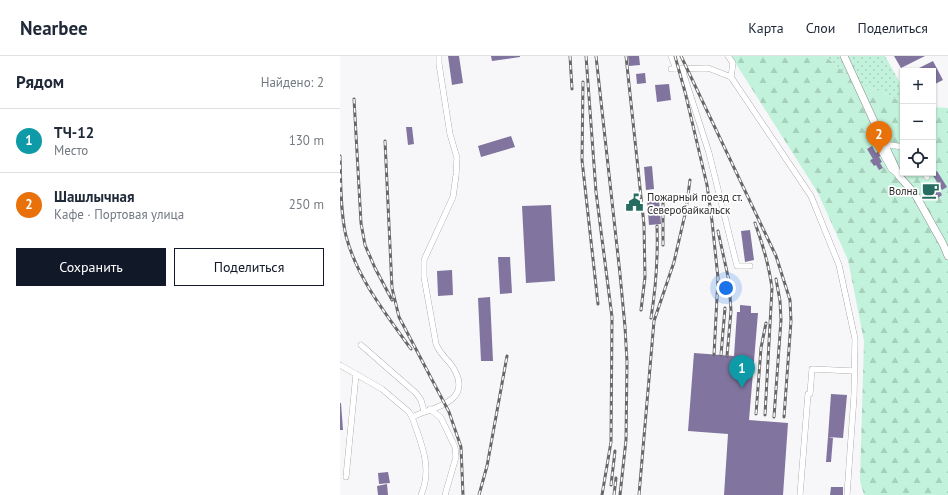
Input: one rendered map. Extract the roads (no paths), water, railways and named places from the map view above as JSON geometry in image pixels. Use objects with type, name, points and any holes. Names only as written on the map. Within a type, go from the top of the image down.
[{"type":"main road","points":[[844,56],[899,176],[915,194],[943,244],[948,256]]},
{"type":"street","points":[[412,417],[427,410],[445,405],[458,394],[459,388],[458,378],[454,368],[440,353],[436,344],[424,277],[424,260],[453,197],[456,175],[457,158],[450,134],[439,56]]},
{"type":"street","points":[[671,56],[708,153],[737,266],[750,266]]},
{"type":"street","points":[[728,56],[733,63],[731,77]]},
{"type":"street","points":[[676,69],[708,68],[731,77],[807,190],[814,203],[839,265],[855,339],[847,495]]},
{"type":"street","points":[[876,127],[876,142],[891,169],[899,176]]},
{"type":"street","points":[[884,144],[900,147]]},
{"type":"street","points":[[362,345],[416,394],[427,410],[441,418],[454,447],[456,457],[445,495]]},
{"type":"street","points":[[340,365],[382,389],[410,412],[427,462],[427,477],[422,493]]},
{"type":"street","points":[[800,495],[808,394],[810,394],[812,369],[854,371]]},
{"type":"street","points":[[346,477],[356,374]]},
{"type":"railway","points":[[570,56],[572,89]]},
{"type":"railway","points":[[586,56],[596,192],[612,317],[611,442],[602,495]]},
{"type":"railway","points":[[596,56],[620,274],[627,362],[626,440],[620,495]]},
{"type":"railway","points":[[626,56],[644,225],[645,277],[641,310]]},
{"type":"railway","points":[[675,56],[707,185],[712,221],[718,278],[714,355]]},
{"type":"railway","points":[[681,56],[776,256],[790,300],[791,321],[784,417]]},
{"type":"railway","points":[[583,82],[582,160],[598,304]]},
{"type":"railway","points":[[354,99],[361,223],[365,245],[392,300]]},
{"type":"railway","points":[[385,141],[392,288],[399,317],[449,412],[461,447],[463,495]]},
{"type":"railway","points":[[340,156],[343,216],[346,236],[351,251],[357,266],[373,295],[411,349]]},
{"type":"railway","points":[[639,495],[654,321],[674,262],[686,210],[690,180]]},
{"type":"railway","points":[[663,195],[663,245]]},
{"type":"railway","points":[[755,223],[761,239],[772,288],[765,415]]},
{"type":"railway","points":[[651,318],[656,272],[657,226]]},
{"type":"railway","points":[[718,231],[729,281],[731,311],[727,356]]},
{"type":"railway","points":[[774,417],[781,320],[780,301],[776,279]]},
{"type":"railway","points":[[721,355],[725,308]]},
{"type":"railway","points":[[756,414],[761,348],[766,323]]},
{"type":"railway","points":[[479,495],[487,466],[507,356]]},
{"type":"railway","points":[[611,485],[615,451]]},
{"type":"railway","points":[[614,495],[616,478]]},
{"type":"place","name":"Шашлычная","points":[[879,154]]},
{"type":"place","name":"Волна","points":[[931,191]]},
{"type":"place","name":"Пожарный поезд ст. Северобайкальск","points":[[634,203]]},
{"type":"place","name":"ТЧ-12","points":[[742,388]]}]
